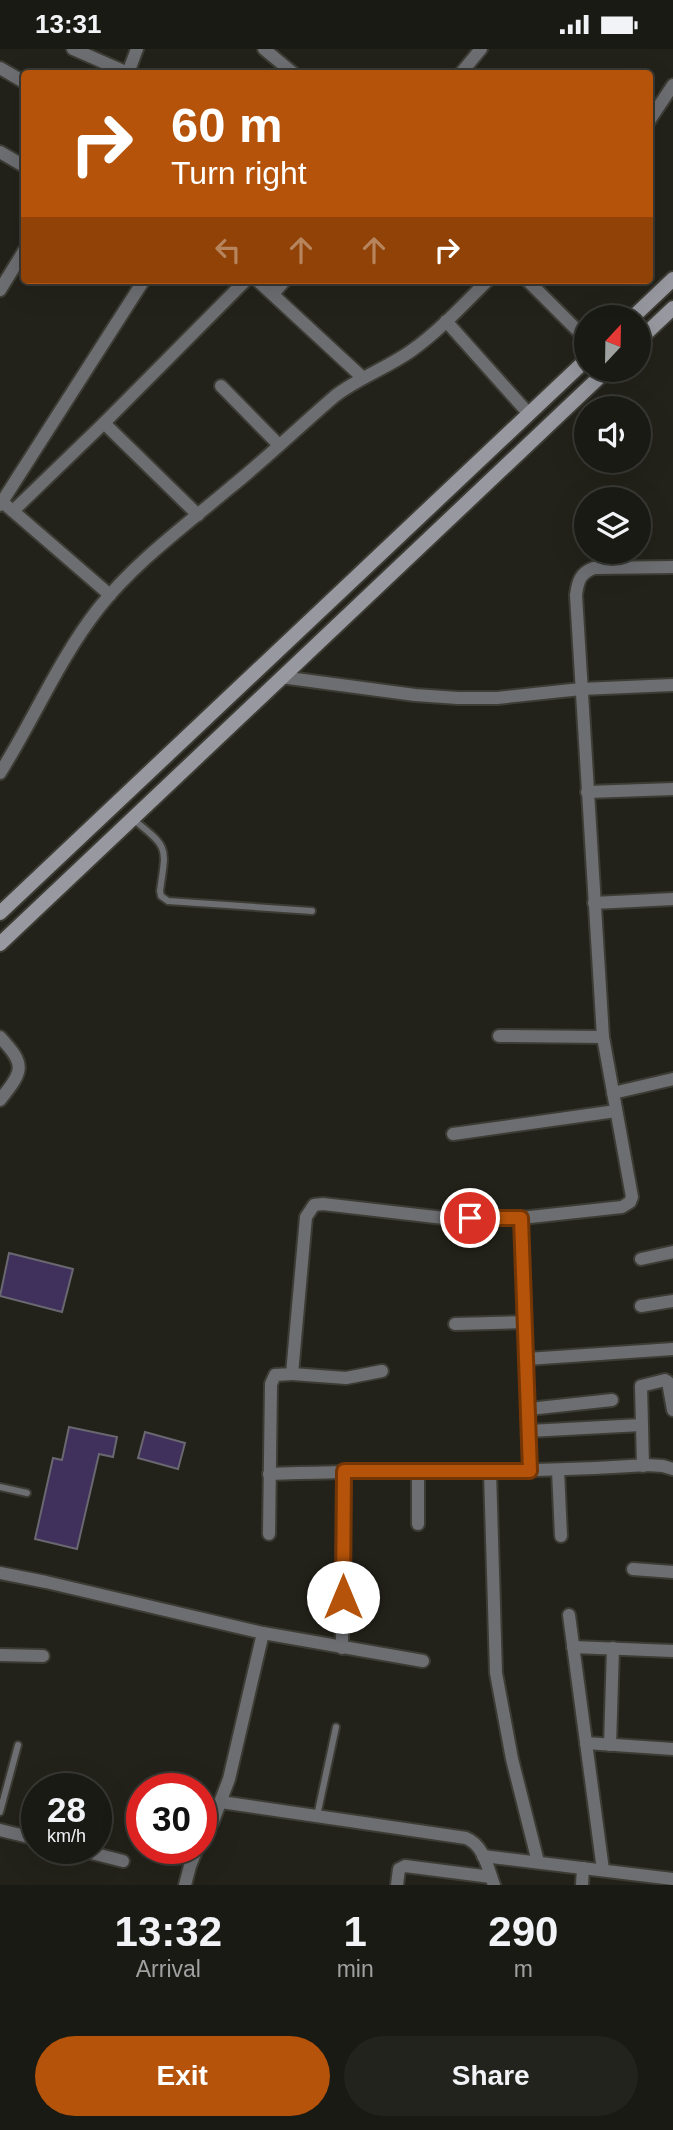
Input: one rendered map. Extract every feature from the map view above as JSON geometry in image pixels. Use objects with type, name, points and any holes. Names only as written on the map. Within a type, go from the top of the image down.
[{"type":"main road","points":[[646,305],[673,279]]},
{"type":"main road","points":[[651,329],[673,308]]},
{"type":"main road","points":[[0,913],[574,371]]},
{"type":"main road","points":[[0,944],[594,382]]},
{"type":"main road","points":[[439,498],[454,514]]},
{"type":"main road","points":[[248,678],[263,694]]},
{"type":"street","points":[[73,49],[121,70]]},
{"type":"street","points":[[129,70],[137,49]]},
{"type":"street","points":[[264,49],[279,54],[291,70]]},
{"type":"street","points":[[464,70],[481,49]]},
{"type":"street","points":[[0,68],[21,80]]},
{"type":"street","points":[[653,115],[673,85]]},
{"type":"street","points":[[0,152],[21,164]]},
{"type":"street","points":[[2,282],[21,255]]},
{"type":"street","points":[[110,595],[1,503],[141,284]]},
{"type":"street","points":[[13,511],[242,284]]},
{"type":"street","points":[[262,284],[363,378]]},
{"type":"street","points":[[273,294],[282,284]]},
{"type":"street","points":[[0,773],[58,668],[82,631],[110,595],[139,565],[349,384],[411,351],[484,284]]},
{"type":"street","points":[[531,284],[574,327]]},
{"type":"street","points":[[446,321],[529,414]]},
{"type":"street","points":[[221,386],[279,445]]},
{"type":"street","points":[[104,423],[198,515]]},
{"type":"street","points":[[292,1374],[306,1217],[314,1205],[444,1218],[521,1218],[622,1207],[630,1202],[632,1192],[603,1037],[576,595],[580,577],[594,568],[673,567]]},
{"type":"street","points":[[281,677],[457,698],[497,698],[581,689],[673,685]]},
{"type":"street","points":[[587,792],[673,789]]},
{"type":"street","points":[[594,903],[673,899],[673,905]]},
{"type":"street","points":[[499,1036],[603,1037]]},
{"type":"street","points":[[0,1037],[15,1052],[19,1071],[0,1100]]},
{"type":"street","points":[[613,1093],[673,1079]]},
{"type":"street","points":[[453,1134],[616,1111]]},
{"type":"street","points":[[521,1218],[530,1471]]},
{"type":"street","points":[[640,1259],[673,1252]]},
{"type":"street","points":[[642,1306],[673,1301]]},
{"type":"street","points":[[455,1324],[525,1322]]},
{"type":"street","points":[[527,1359],[673,1349]]},
{"type":"street","points":[[269,1534],[271,1384],[275,1375],[346,1378],[382,1371]]},
{"type":"street","points":[[643,1466],[642,1386],[668,1382],[673,1410]]},
{"type":"street","points":[[529,1409],[612,1400]]},
{"type":"street","points":[[529,1431],[641,1425]]},
{"type":"street","points":[[269,1474],[344,1471],[491,1472],[643,1466],[673,1469]]},
{"type":"street","points":[[558,1470],[561,1537]]},
{"type":"street","points":[[342,1648],[344,1471]]},
{"type":"street","points":[[418,1471],[418,1524]]},
{"type":"street","points":[[491,1472],[496,1673],[512,1759],[538,1862]]},
{"type":"street","points":[[633,1569],[673,1572]]},
{"type":"street","points":[[0,1573],[262,1633],[423,1661]]},
{"type":"street","points":[[569,1615],[603,1870]]},
{"type":"street","points":[[217,1810],[229,1779],[262,1633]]},
{"type":"street","points":[[573,1647],[673,1651]]},
{"type":"street","points":[[610,1745],[613,1649]]},
{"type":"street","points":[[0,1655],[43,1656]]},
{"type":"street","points":[[586,1743],[673,1749]]},
{"type":"street","points":[[221,1802],[466,1838],[476,1844],[492,1881],[405,1866],[399,1869],[397,1885]]},
{"type":"street","points":[[0,1829],[21,1835]]},
{"type":"street","points":[[483,1856],[673,1879]]},
{"type":"street","points":[[112,1858],[123,1861]]},
{"type":"street","points":[[185,1885],[191,1864]]},
{"type":"street","points":[[582,1885],[583,1868]]},
{"type":"lane","points":[[132,819],[157,838],[164,851],[160,891],[161,896],[168,901],[312,911]]},
{"type":"lane","points":[[0,1487],[27,1493]]},
{"type":"lane","points":[[317,1816],[336,1727]]},
{"type":"lane","points":[[0,1812],[18,1745]]},
{"type":"building","points":[[9,1253],[73,1269],[62,1312],[0,1296]]},
{"type":"building","points":[[69,1427],[117,1437],[113,1457],[99,1454],[77,1549],[35,1539],[53,1458],[62,1460]]},
{"type":"building","points":[[145,1432],[185,1443],[178,1469],[138,1458]]},
{"type":"route","points":[[343,1597],[344,1471],[530,1471],[521,1218],[470,1218]]}]
